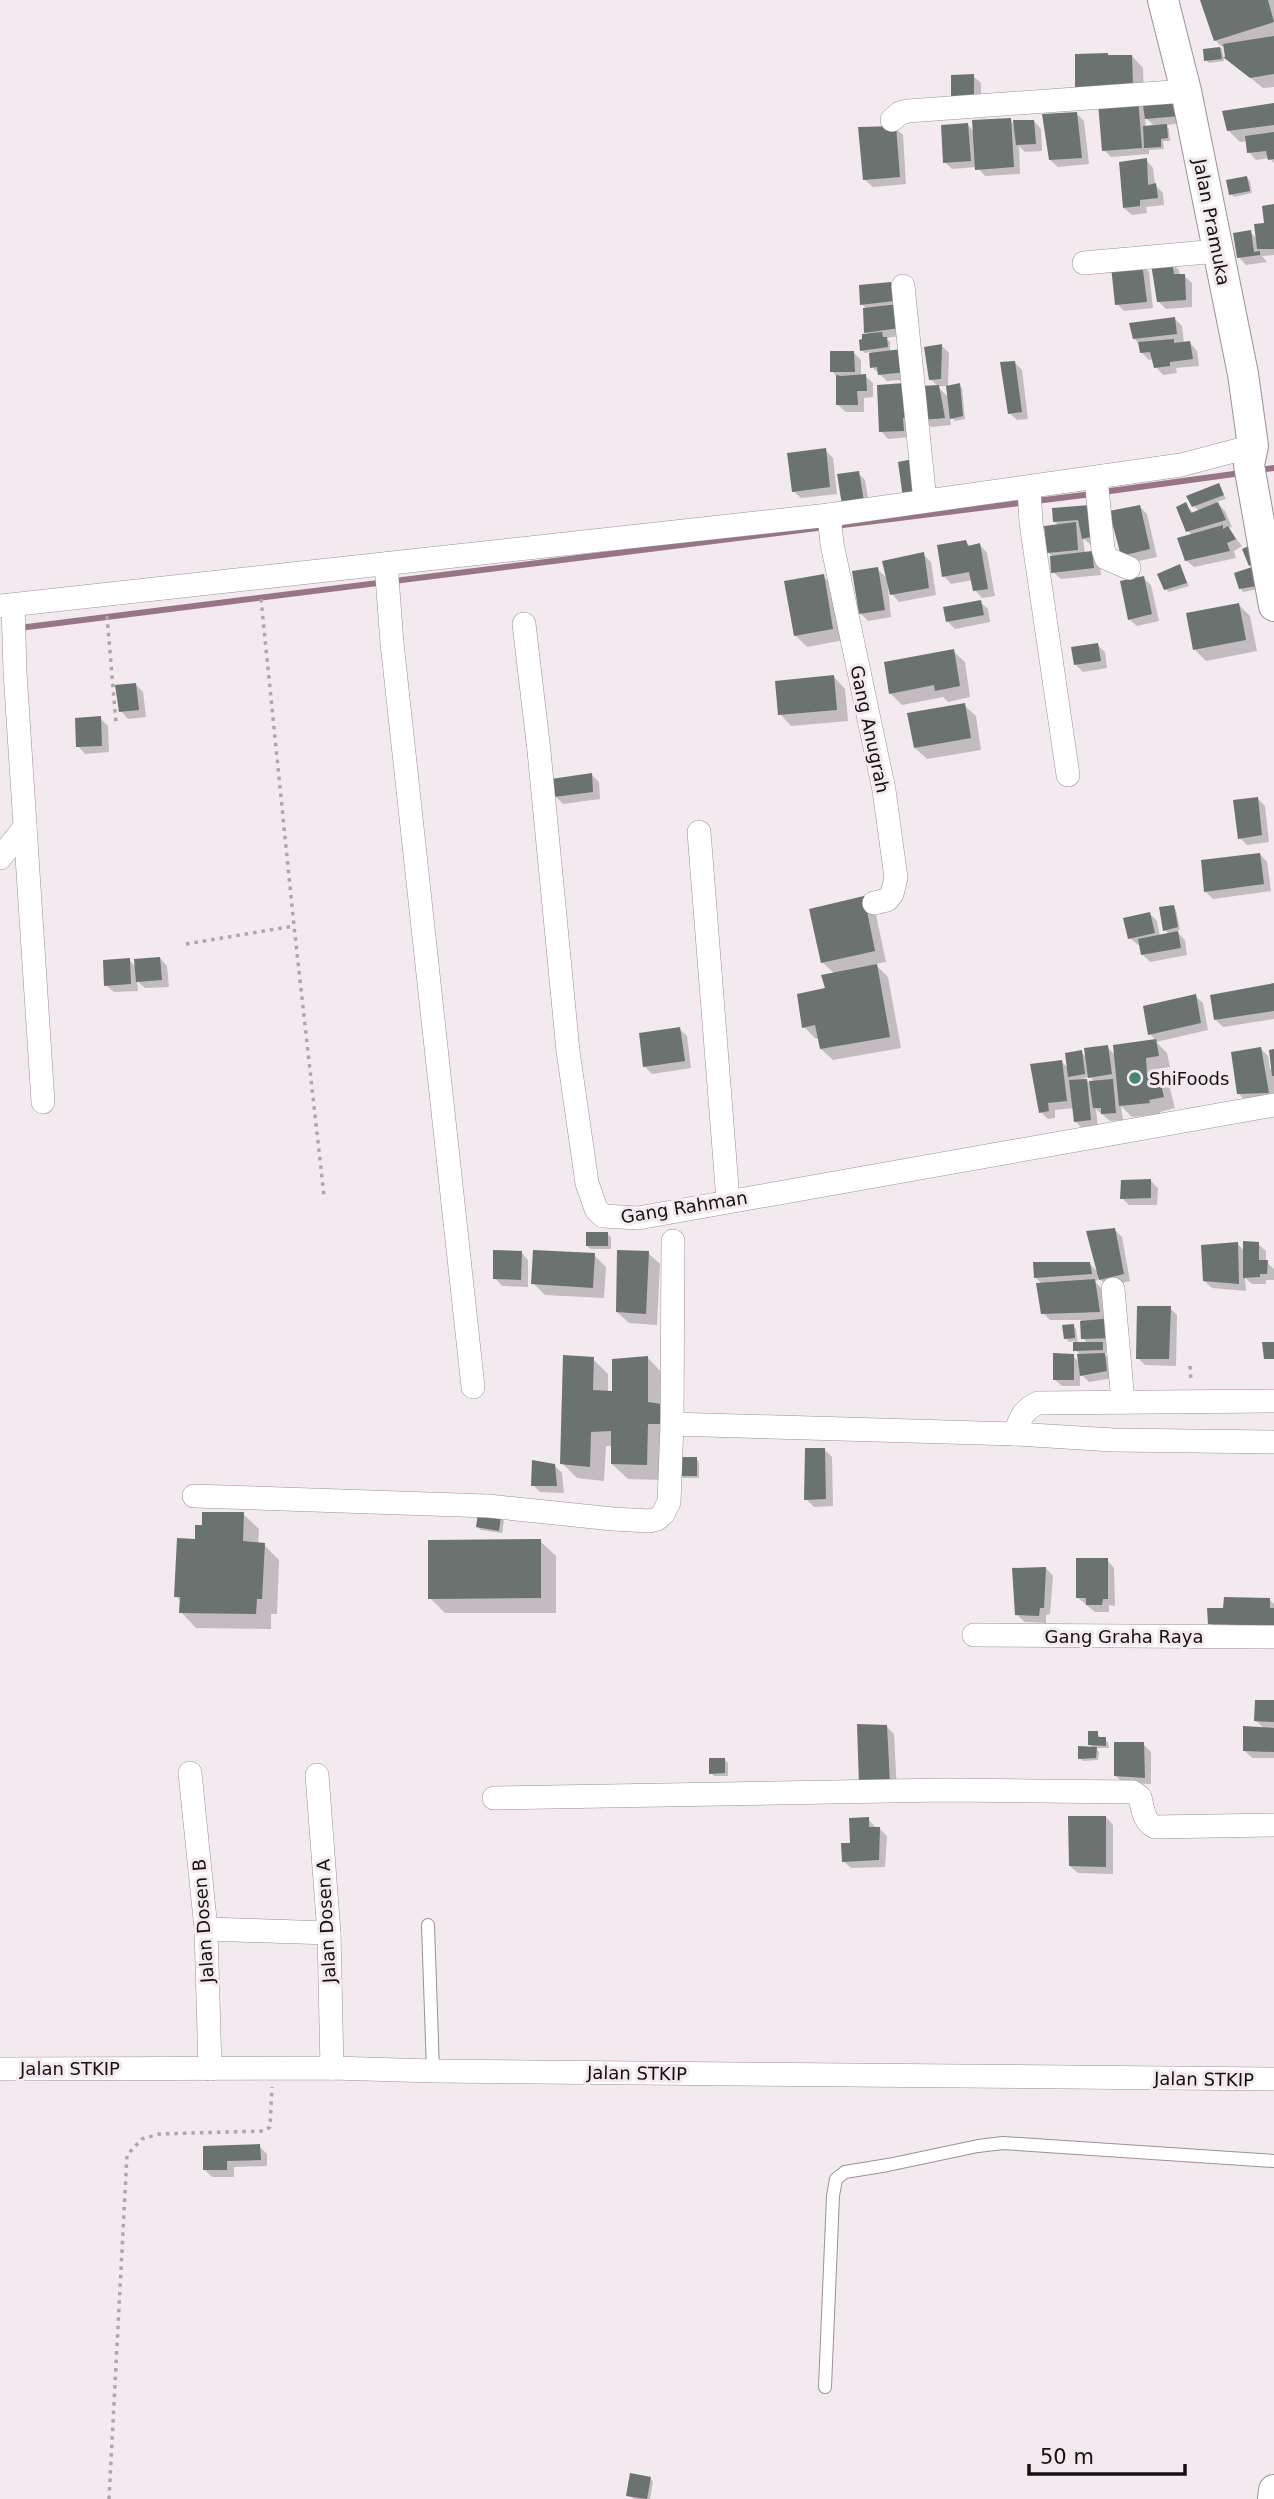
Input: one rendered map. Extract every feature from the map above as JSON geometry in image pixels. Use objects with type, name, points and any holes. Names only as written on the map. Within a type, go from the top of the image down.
[{"type":"street","name":"Jalan Pramuka","points":[[1163,0],[1186,91],[1243,374],[1274,606]]},
{"type":"street","points":[[892,120],[896,115],[908,111],[1186,91]]},
{"type":"street","points":[[1084,263],[1218,251]]},
{"type":"street","points":[[903,286],[925,502]]},
{"type":"street","points":[[43,1102],[14,632],[7,605],[829,517],[925,502],[1030,504],[1097,492],[1181,465],[1257,479]]},
{"type":"street","points":[[1097,492],[1106,558],[1129,568]]},
{"type":"street","points":[[1030,504],[1068,775]]},
{"type":"street","name":"Gang Anugrah","points":[[829,517],[832,544],[884,790],[896,878],[892,894],[887,900],[874,903]]},
{"type":"street","points":[[386,564],[392,643],[472,1387]]},
{"type":"street","name":"Gang Rahman","points":[[524,624],[568,1051],[592,1199],[603,1216],[617,1219],[638,1218],[1274,1105]]},
{"type":"street","points":[[0,858],[24,827]]},
{"type":"street","points":[[699,832],[728,1200]]},
{"type":"street","points":[[194,1496],[488,1506],[649,1521],[663,1514],[669,1502],[672,1424],[673,1241]]},
{"type":"street","points":[[1114,1289],[1123,1402]]},
{"type":"street","points":[[1015,1434],[1021,1416],[1027,1408],[1038,1403],[1274,1401]]},
{"type":"street","points":[[672,1424],[1015,1434],[1113,1440],[1274,1442]]},
{"type":"street","name":"Gang Graha Raya","points":[[974,1636],[1274,1637]]},
{"type":"street","name":"Jalan Dosen B","points":[[190,1773],[206,1930],[210,2069]]},
{"type":"street","name":"Jalan Dosen A","points":[[317,1775],[329,1933],[332,2068]]},
{"type":"street","points":[[494,1798],[945,1790],[1133,1792],[1140,1797],[1147,1822],[1155,1827],[1274,1825]]},
{"type":"street","points":[[206,1930],[329,1933]]},
{"type":"street","name":"Jalan STKIP","points":[[0,2069],[332,2068],[1274,2080]]},
{"type":"street","points":[[1273,2499],[1274,2490]]},
{"type":"lane","points":[[428,1925],[433,2071]]},
{"type":"lane","points":[[825,2386],[833,2196],[836,2179],[845,2172],[1003,2143],[1274,2161]]},
{"type":"path","points":[[261,596],[324,1196]]},
{"type":"path","points":[[106,608],[111,638],[116,723]]},
{"type":"path","points":[[186,944],[294,926]]},
{"type":"path","points":[[109,2499],[127,2155],[142,2139],[159,2134],[264,2132],[270,2126],[272,2092]]},
{"type":"building","points":[[1200,0],[1268,0],[1274,22],[1214,41]]},
{"type":"building","points":[[1274,36],[1274,74],[1250,78],[1223,57],[1223,44]]},
{"type":"building","points":[[1220,47],[1222,59],[1204,61],[1203,49]]},
{"type":"building","points":[[1075,54],[1132,55],[1133,85],[1075,94]]},
{"type":"building","points":[[974,74],[974,100],[951,100],[951,75]]},
{"type":"building","points":[[1175,97],[1180,116],[1145,119],[1142,99]]},
{"type":"building","points":[[1138,98],[1142,148],[1102,151],[1098,103]]},
{"type":"building","points":[[1274,103],[1274,125],[1227,131],[1222,111]]},
{"type":"building","points":[[1077,112],[1082,158],[1049,160],[1042,114]]},
{"type":"building","points":[[1011,118],[1014,167],[975,170],[972,120]]},
{"type":"building","points":[[1013,120],[1034,120],[1036,144],[1016,145]]},
{"type":"building","points":[[968,123],[971,161],[943,163],[941,125]]},
{"type":"building","points":[[1167,124],[1168,138],[1161,139],[1161,147],[1144,148],[1143,126]]},
{"type":"building","points":[[896,126],[900,177],[863,180],[858,127]]},
{"type":"building","points":[[1274,132],[1274,159],[1268,160],[1266,151],[1247,153],[1245,136]]},
{"type":"building","points":[[1147,158],[1148,185],[1156,183],[1158,198],[1140,200],[1140,206],[1123,208],[1119,162]]},
{"type":"building","points":[[1247,176],[1250,191],[1229,195],[1226,180]]},
{"type":"building","points":[[1274,204],[1274,249],[1257,249],[1254,224],[1264,223],[1262,206]]},
{"type":"building","points":[[1251,230],[1254,252],[1260,251],[1260,255],[1237,258],[1233,233]]},
{"type":"building","points":[[1172,261],[1174,274],[1185,274],[1186,300],[1157,302],[1151,264]]},
{"type":"building","points":[[1142,263],[1147,302],[1115,305],[1111,266]]},
{"type":"building","points":[[891,282],[894,301],[860,305],[859,285]]},
{"type":"building","points":[[899,304],[900,328],[864,333],[863,308]]},
{"type":"building","points":[[1175,317],[1177,334],[1133,339],[1129,323]]},
{"type":"building","points":[[882,332],[883,337],[887,337],[888,347],[860,351],[859,340],[862,339],[862,334]]},
{"type":"building","points":[[1174,339],[1174,343],[1190,341],[1193,359],[1170,362],[1170,366],[1154,368],[1150,352],[1140,353],[1138,342]]},
{"type":"building","points":[[942,344],[941,379],[929,380],[924,347]]},
{"type":"building","points":[[902,349],[906,372],[878,375],[877,367],[870,368],[869,353]]},
{"type":"building","points":[[830,351],[854,351],[855,372],[830,372]]},
{"type":"building","points":[[1015,361],[1022,412],[1008,414],[1000,362]]},
{"type":"building","points":[[866,374],[867,391],[857,391],[858,405],[836,405],[836,375]]},
{"type":"building","points":[[905,383],[907,418],[903,418],[904,431],[879,432],[877,385]]},
{"type":"building","points":[[960,383],[963,416],[950,419],[946,386]]},
{"type":"building","points":[[939,385],[945,418],[922,420],[919,386]]},
{"type":"building","points":[[826,448],[830,487],[792,492],[787,453]]},
{"type":"building","points":[[913,459],[919,495],[903,498],[898,462]]},
{"type":"building","points":[[859,471],[864,502],[842,505],[837,474]]},
{"type":"building","points":[[1219,483],[1224,495],[1192,507],[1186,496]]},
{"type":"building","points":[[1186,502],[1191,513],[1218,502],[1226,520],[1186,532],[1176,507]]},
{"type":"building","points":[[1090,505],[1095,536],[1082,539],[1078,520],[1053,522],[1052,508]]},
{"type":"building","points":[[1140,505],[1150,549],[1121,556],[1109,511]]},
{"type":"building","points":[[1076,522],[1078,550],[1047,553],[1044,526]]},
{"type":"building","points":[[1223,525],[1223,529],[1228,526],[1236,539],[1227,543],[1230,551],[1185,561],[1177,538]]},
{"type":"building","points":[[966,540],[968,546],[980,543],[988,589],[973,591],[969,572],[942,577],[937,545]]},
{"type":"building","points":[[1251,545],[1257,563],[1249,566],[1242,549]]},
{"type":"building","points":[[1092,551],[1094,568],[1051,573],[1050,556]]},
{"type":"building","points":[[924,552],[929,588],[890,595],[882,561]]},
{"type":"building","points":[[1180,564],[1187,583],[1164,590],[1157,574]]},
{"type":"building","points":[[878,567],[885,610],[859,614],[852,571]]},
{"type":"building","points":[[1252,567],[1257,586],[1239,589],[1234,573]]},
{"type":"building","points":[[824,574],[833,629],[794,636],[784,581]]},
{"type":"building","points":[[1144,576],[1152,614],[1128,620],[1120,581]]},
{"type":"building","points":[[981,600],[984,615],[946,622],[943,607]]},
{"type":"building","points":[[1239,603],[1246,640],[1193,650],[1186,613]]},
{"type":"building","points":[[1098,643],[1101,661],[1074,665],[1071,647]]},
{"type":"building","points":[[954,649],[960,686],[935,691],[934,685],[889,694],[884,662]]},
{"type":"building","points":[[834,675],[837,710],[778,715],[775,681]]},
{"type":"building","points":[[136,683],[139,710],[119,712],[115,685]]},
{"type":"building","points":[[965,703],[971,738],[914,748],[907,713]]},
{"type":"building","points":[[101,716],[102,746],[76,747],[75,718]]},
{"type":"building","points":[[592,773],[593,792],[554,797],[551,779]]},
{"type":"building","points":[[1258,797],[1262,835],[1238,839],[1233,800]]},
{"type":"building","points":[[1260,853],[1264,884],[1204,892],[1201,860]]},
{"type":"building","points":[[864,896],[875,951],[821,963],[809,909]]},
{"type":"building","points":[[1174,905],[1178,927],[1163,931],[1159,907]]},
{"type":"building","points":[[1150,912],[1155,933],[1128,939],[1123,918]]},
{"type":"building","points":[[1178,931],[1181,948],[1141,955],[1138,939]]},
{"type":"building","points":[[160,957],[162,980],[136,982],[134,959]]},
{"type":"building","points":[[130,958],[131,984],[104,986],[103,960]]},
{"type":"building","points":[[877,964],[890,1037],[820,1049],[815,1025],[802,1028],[797,994],[825,988],[821,975]]},
{"type":"building","points":[[1274,983],[1274,1011],[1214,1020],[1210,995]]},
{"type":"building","points":[[1196,994],[1201,1023],[1148,1035],[1143,1006]]},
{"type":"building","points":[[680,1027],[685,1061],[643,1067],[639,1033]]},
{"type":"building","points":[[1156,1039],[1159,1056],[1146,1058],[1147,1074],[1158,1072],[1164,1097],[1149,1100],[1150,1103],[1119,1106],[1113,1045]]},
{"type":"building","points":[[1108,1045],[1112,1074],[1088,1078],[1084,1048]]},
{"type":"building","points":[[1261,1047],[1269,1093],[1237,1094],[1231,1052]]},
{"type":"building","points":[[1274,1049],[1274,1076],[1272,1076],[1269,1050]]},
{"type":"building","points":[[1082,1050],[1085,1074],[1068,1077],[1065,1053]]},
{"type":"building","points":[[1062,1060],[1067,1101],[1048,1103],[1049,1111],[1039,1113],[1030,1064]]},
{"type":"building","points":[[1087,1079],[1091,1120],[1074,1122],[1069,1080]]},
{"type":"building","points":[[1113,1079],[1116,1113],[1101,1114],[1101,1108],[1093,1108],[1089,1081]]},
{"type":"building","points":[[1151,1179],[1151,1198],[1120,1199],[1121,1180]]},
{"type":"building","points":[[1115,1228],[1124,1274],[1099,1280],[1086,1231]]},
{"type":"building","points":[[586,1232],[608,1232],[608,1246],[586,1246]]},
{"type":"building","points":[[1243,1241],[1259,1242],[1259,1260],[1268,1260],[1267,1274],[1243,1278]]},
{"type":"building","points":[[1238,1242],[1239,1284],[1203,1281],[1201,1245]]},
{"type":"building","points":[[493,1250],[522,1251],[521,1280],[493,1279]]},
{"type":"building","points":[[533,1250],[595,1253],[593,1288],[531,1284]]},
{"type":"building","points":[[617,1250],[649,1251],[646,1314],[616,1312]]},
{"type":"building","points":[[1033,1262],[1090,1262],[1092,1274],[1034,1278]]},
{"type":"building","points":[[1095,1279],[1100,1312],[1041,1314],[1036,1283]]},
{"type":"building","points":[[1137,1306],[1171,1306],[1169,1359],[1136,1359]]},
{"type":"building","points":[[1113,1318],[1115,1338],[1081,1339],[1080,1321]]},
{"type":"building","points":[[1074,1324],[1075,1338],[1064,1339],[1062,1325]]},
{"type":"building","points":[[1073,1342],[1103,1342],[1103,1350],[1073,1351]]},
{"type":"building","points":[[1262,1342],[1274,1342],[1274,1359],[1264,1359]]},
{"type":"building","points":[[1053,1353],[1074,1354],[1074,1380],[1053,1380]]},
{"type":"building","points":[[1105,1353],[1107,1371],[1080,1376],[1077,1354]]},
{"type":"building","points":[[563,1355],[594,1357],[593,1390],[612,1391],[612,1359],[648,1356],[648,1402],[668,1405],[668,1424],[648,1424],[647,1465],[611,1464],[611,1431],[591,1432],[590,1467],[560,1464]]},
{"type":"building","points":[[805,1448],[825,1448],[826,1499],[804,1500]]},
{"type":"building","points":[[679,1457],[697,1457],[697,1476],[678,1476]]},
{"type":"building","points":[[532,1460],[555,1464],[557,1486],[531,1486]]},
{"type":"building","points":[[202,1512],[244,1512],[243,1541],[265,1543],[262,1599],[257,1599],[256,1614],[179,1613],[180,1597],[174,1597],[177,1538],[195,1539],[195,1525],[202,1525]]},
{"type":"building","points":[[478,1513],[501,1516],[499,1531],[476,1527]]},
{"type":"building","points":[[541,1539],[541,1598],[428,1599],[428,1540]]},
{"type":"building","points":[[1076,1558],[1108,1558],[1108,1599],[1103,1599],[1102,1605],[1086,1605],[1086,1598],[1076,1598]]},
{"type":"building","points":[[1046,1567],[1044,1608],[1040,1608],[1039,1616],[1015,1615],[1012,1568]]},
{"type":"building","points":[[1224,1597],[1270,1598],[1270,1608],[1274,1608],[1274,1626],[1208,1624],[1207,1608],[1223,1608]]},
{"type":"building","points":[[1255,1700],[1274,1700],[1274,1722],[1254,1721]]},
{"type":"building","points":[[857,1724],[887,1725],[890,1784],[859,1786]]},
{"type":"building","points":[[1243,1726],[1274,1728],[1274,1752],[1243,1751]]},
{"type":"building","points":[[1088,1731],[1098,1731],[1098,1737],[1106,1737],[1106,1746],[1088,1745]]},
{"type":"building","points":[[1114,1742],[1144,1742],[1145,1778],[1114,1776]]},
{"type":"building","points":[[1078,1746],[1097,1747],[1096,1758],[1078,1759]]},
{"type":"building","points":[[709,1758],[725,1758],[725,1773],[709,1774]]},
{"type":"building","points":[[1068,1816],[1106,1816],[1106,1867],[1069,1866]]},
{"type":"building","points":[[869,1817],[869,1827],[880,1827],[879,1860],[842,1862],[841,1843],[850,1843],[849,1818]]},
{"type":"building","points":[[260,2144],[261,2160],[227,2161],[227,2170],[203,2170],[203,2146]]},
{"type":"building","points":[[630,2473],[651,2477],[647,2499],[626,2496]]},
{"type":"waterway","points":[[1259,470],[1274,468]]},
{"type":"waterway","points":[[1103,492],[1241,473]]},
{"type":"waterway","points":[[835,526],[1092,494]]},
{"type":"waterway","points":[[19,628],[825,527]]},
{"type":"place","name":"ShiFoods","points":[[1135,1078]]}]
